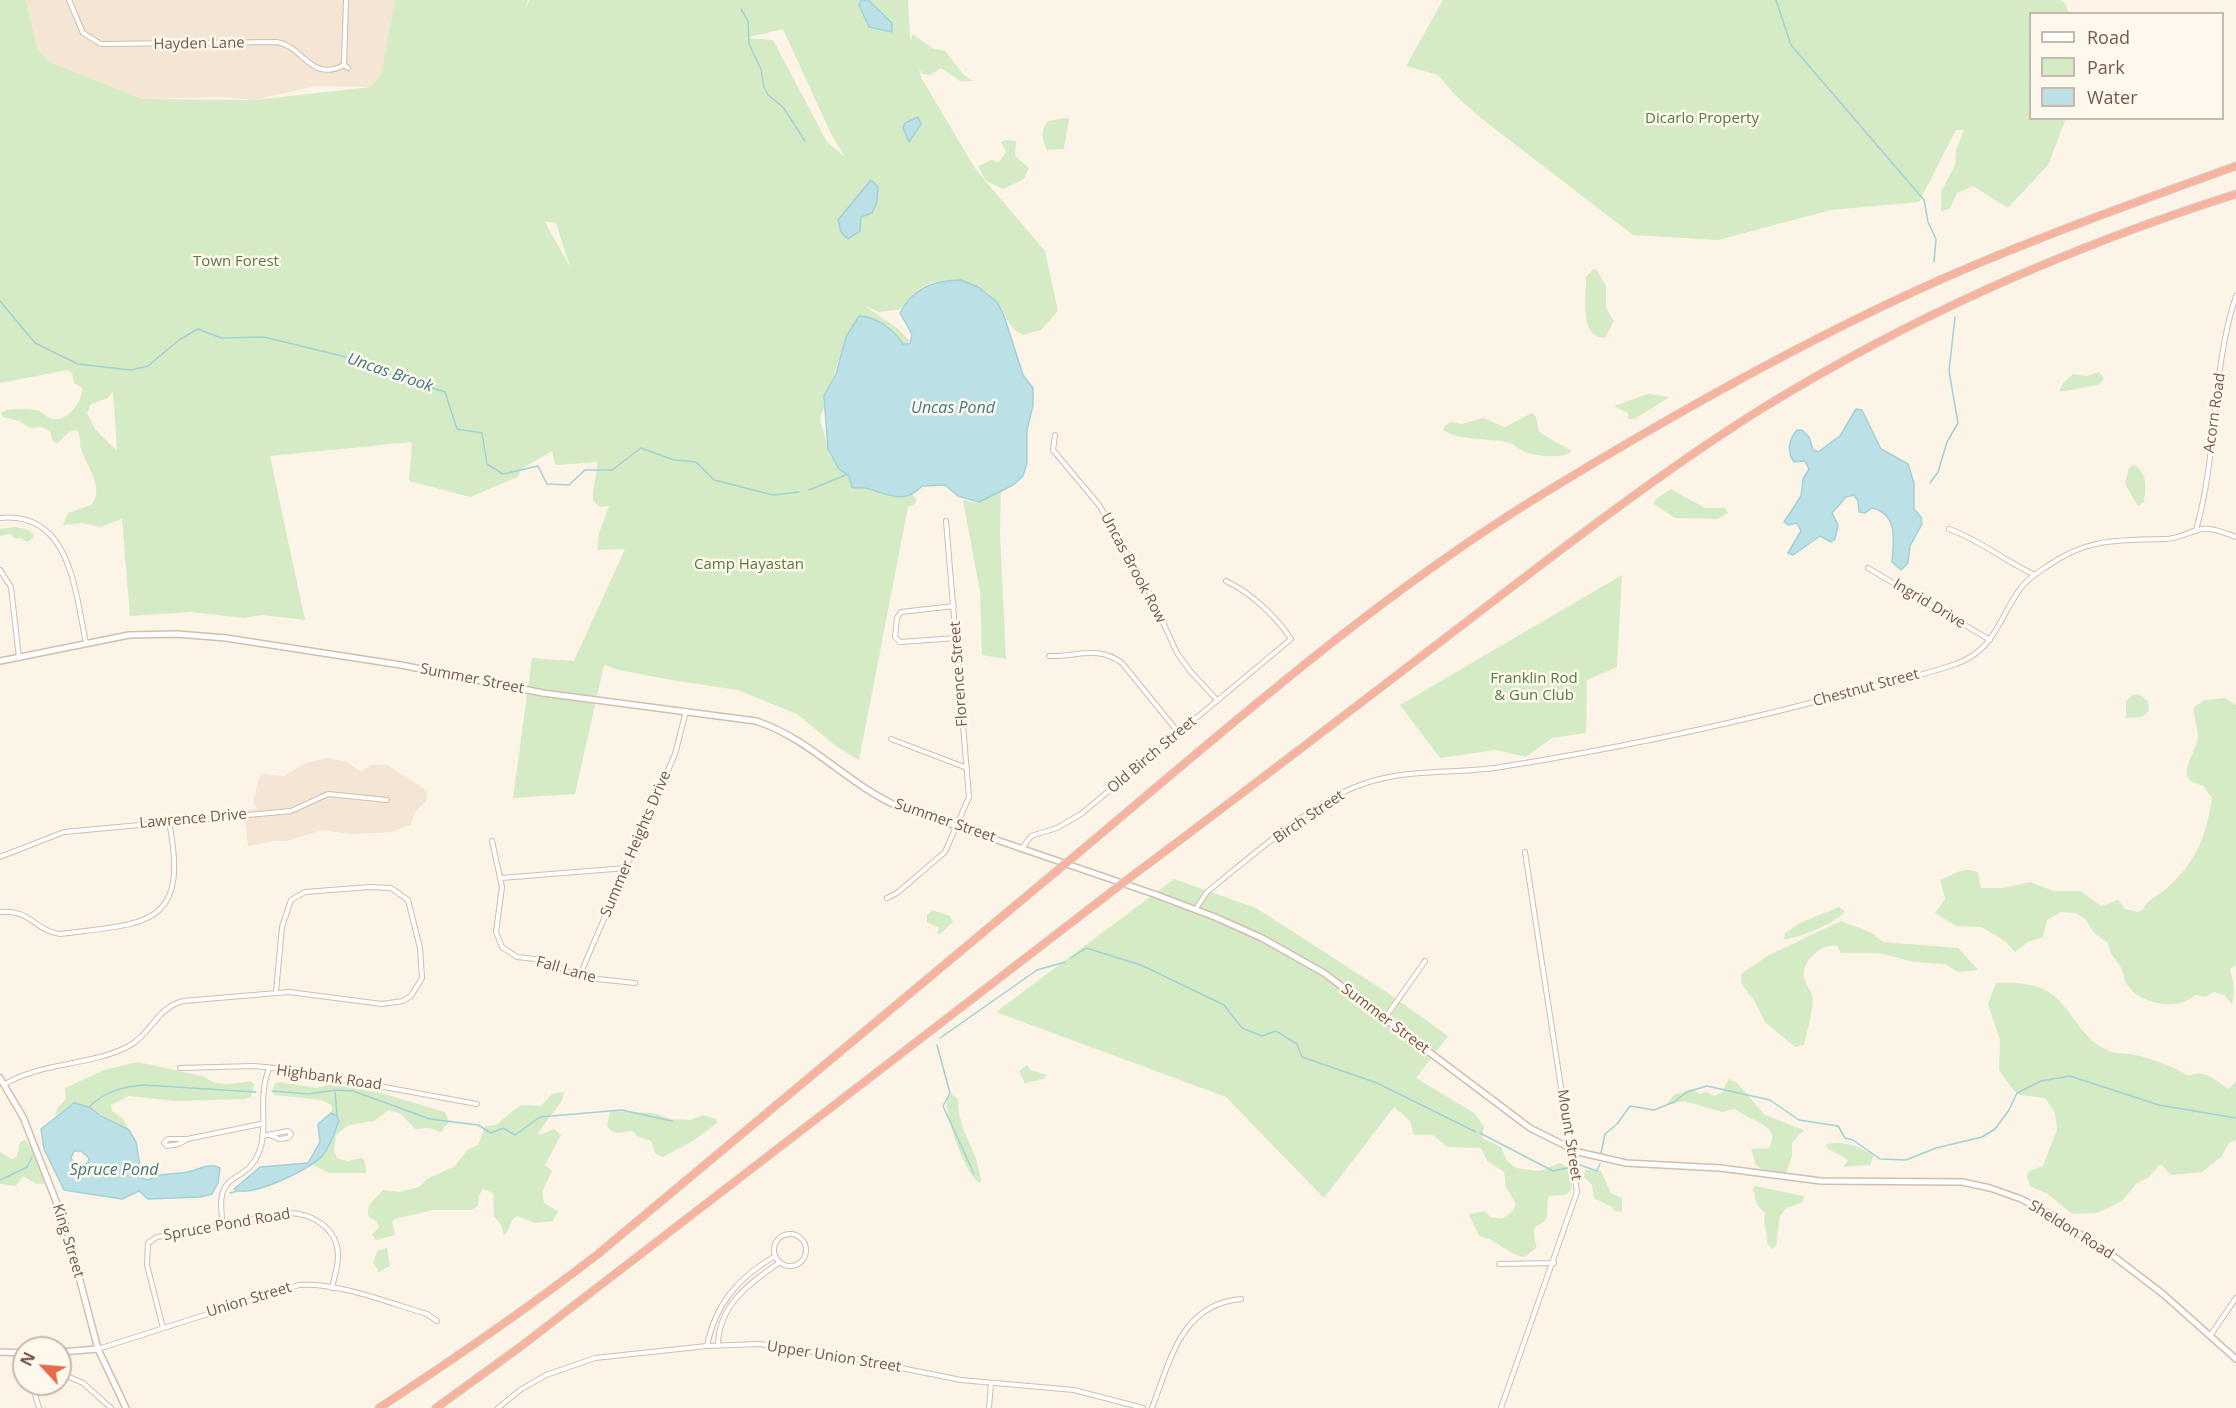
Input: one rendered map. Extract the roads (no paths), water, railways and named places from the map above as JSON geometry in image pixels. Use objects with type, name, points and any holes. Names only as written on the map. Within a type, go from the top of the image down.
[{"type":"highway","points":[[379,1408],[416,1386],[531,1305],[597,1254],[1341,637],[1441,563],[1594,462],[1763,367],[1923,287],[2059,230],[2236,166]]},
{"type":"highway","points":[[436,1408],[1593,524],[1673,467],[1769,404],[1860,352],[2011,278],[2094,243],[2236,194]]},
{"type":"highway","points":[[443,1408],[479,1377]]},
{"type":"highway","points":[[373,1408],[416,1386]]},
{"type":"main road","name":"Summer Street","points":[[0,661],[19,659],[86,643],[154,634],[232,638],[401,665],[543,693],[744,718],[772,726],[798,739],[843,775],[902,807],[1023,847],[1232,924],[1309,964],[1524,1123],[1571,1149],[1617,1162],[1700,1166],[1765,1175]]},
{"type":"main road","name":"King Street","points":[[0,1078],[23,1117],[65,1224],[98,1349],[126,1408]]},
{"type":"main road","name":"Sheldon Road","points":[[1765,1175],[1854,1183],[1950,1181],[2006,1193],[2045,1211],[2102,1247],[2163,1294],[2236,1359]]},
{"type":"main road","name":"Union Street","points":[[72,1351],[98,1349]]},
{"type":"street","name":"Hayden Lane","points":[[69,0],[83,33],[101,44],[277,42],[292,48],[314,67],[325,69],[346,67],[346,0]]},
{"type":"street","name":"Acorn Road","points":[[2196,530],[2203,502],[2226,339],[2236,296]]},
{"type":"street","name":"Uncas Brook Row","points":[[1055,435],[1053,450],[1092,494],[1149,592],[1177,653],[1217,700]]},
{"type":"street","points":[[0,518],[34,522],[51,534],[61,548],[68,562],[86,643]]},
{"type":"street","name":"Florence Street","points":[[887,898],[897,893],[938,859],[959,825],[969,797],[946,521]]},
{"type":"street","points":[[1949,529],[1973,538],[2002,559],[2035,575]]},
{"type":"street","name":"Chestnut Street","points":[[1446,770],[1498,767],[1750,718],[1954,664],[1974,656],[1990,640],[2019,590],[2035,575],[2056,560],[2089,544],[2109,540],[2172,539],[2196,530],[2208,529],[2236,537]]},
{"type":"street","name":"Ingrid Drive","points":[[1868,568],[1990,640]]},
{"type":"street","points":[[0,570],[11,587],[19,659]]},
{"type":"street","name":"Old Birch Street","points":[[1023,847],[1031,836],[1057,828],[1081,814],[1291,639],[1245,591],[1226,581]]},
{"type":"street","points":[[954,606],[901,612],[897,618],[897,641],[957,638]]},
{"type":"street","points":[[1049,656],[1093,652],[1114,657],[1122,663],[1178,732]]},
{"type":"street","name":"Summer Heights Drive","points":[[579,976],[675,754],[687,710]]},
{"type":"street","points":[[891,739],[968,768]]},
{"type":"street","name":"Birch Street","points":[[1195,910],[1212,888],[1309,813],[1336,796],[1385,777],[1446,770]]},
{"type":"street","name":"Lawrence Drive","points":[[0,857],[64,832],[291,811],[328,794],[387,800]]},
{"type":"street","points":[[0,912],[25,915],[49,931],[60,934],[129,925],[155,916],[167,902],[175,876],[170,822]]},
{"type":"street","name":"Fall Lane","points":[[492,841],[501,878],[502,897],[496,932],[502,947],[517,957],[544,960],[579,976],[635,983]]},
{"type":"street","name":"Mount Street","points":[[1501,1408],[1576,1200],[1577,1184],[1525,852]]},
{"type":"street","points":[[501,878],[626,868]]},
{"type":"street","points":[[5,1084],[21,1076],[111,1055],[132,1044],[159,1013],[176,1003],[276,992],[317,994],[382,1004],[403,1001],[411,996],[422,978],[420,948],[408,900],[391,888],[370,887],[305,892],[291,900],[282,927],[276,992]]},
{"type":"street","points":[[1385,1018],[1425,961]]},
{"type":"street","name":"Highbank Road","points":[[180,1068],[254,1066],[326,1075],[477,1104]]},
{"type":"street","points":[[223,1224],[220,1202],[224,1188],[230,1179],[255,1160],[260,1150],[264,1085],[269,1069]]},
{"type":"street","points":[[187,1139],[175,1137],[166,1139],[164,1143],[167,1146],[177,1145],[187,1139],[261,1124]]},
{"type":"street","points":[[262,1136],[287,1130],[291,1134],[288,1138],[279,1139],[270,1135]]},
{"type":"street","name":"Spruce Pond Road","points":[[163,1328],[147,1265],[149,1241],[157,1237],[286,1213],[312,1216],[325,1226],[336,1244],[338,1264],[332,1288]]},
{"type":"street","points":[[792,1234],[802,1241],[805,1253],[800,1262],[791,1265],[780,1262],[776,1256],[776,1243],[782,1236],[792,1234]]},
{"type":"street","points":[[707,1346],[717,1311],[729,1293],[776,1256]]},
{"type":"street","points":[[718,1346],[722,1319],[734,1300],[780,1262]]},
{"type":"street","points":[[1499,1264],[1554,1263]]},
{"type":"street","name":"Union Street","points":[[98,1349],[286,1287],[307,1284],[332,1288],[428,1314],[437,1321]]},
{"type":"street","points":[[2210,1336],[2236,1298]]},
{"type":"street","points":[[1152,1408],[1179,1340],[1189,1323],[1223,1300],[1241,1299]]},
{"type":"street","name":"Upper Union Street","points":[[498,1408],[537,1380],[585,1361],[607,1355],[707,1346],[786,1347],[990,1383],[1074,1390],[1143,1408]]},
{"type":"street","points":[[72,1378],[84,1383],[111,1408]]},
{"type":"street","points":[[989,1408],[990,1383]]},
{"type":"water","points":[[861,0],[868,0],[892,23],[892,32],[869,27],[859,5]]},
{"type":"water","points":[[918,117],[921,124],[909,142],[903,128],[905,123]]},
{"type":"water","points":[[871,180],[878,187],[877,202],[872,213],[861,217],[860,231],[848,239],[841,232],[838,220]]},
{"type":"water","name":"Uncas Pond","points":[[951,280],[961,280],[978,287],[997,302],[1004,316],[1023,375],[1033,388],[1033,405],[1027,430],[1027,463],[1023,476],[1013,485],[979,502],[958,496],[945,485],[922,486],[915,492],[902,497],[852,487],[849,476],[839,469],[828,449],[824,396],[836,374],[846,337],[859,316],[878,321],[894,333],[903,344],[910,344],[912,334],[900,313],[905,304],[925,287]]},
{"type":"water","points":[[1856,409],[1862,410],[1881,449],[1908,464],[1914,483],[1914,509],[1921,517],[1922,524],[1910,546],[1908,563],[1901,570],[1892,562],[1893,537],[1890,522],[1880,511],[1872,508],[1865,513],[1859,512],[1858,501],[1854,495],[1846,497],[1832,513],[1838,525],[1835,539],[1831,542],[1820,536],[1793,555],[1788,553],[1801,531],[1797,523],[1788,525],[1784,522],[1801,496],[1803,479],[1809,469],[1805,461],[1794,462],[1790,454],[1792,438],[1797,430],[1802,430],[1809,437],[1813,450],[1818,452],[1840,436]]},
{"type":"water","name":"Spruce Pond","points":[[74,1103],[89,1107],[101,1116],[129,1130],[136,1142],[142,1178],[148,1180],[153,1177],[216,1166],[220,1168],[218,1183],[212,1194],[200,1197],[148,1199],[139,1191],[122,1199],[64,1190],[44,1149],[41,1129]],"holes":[[[74,1151],[81,1151],[89,1158],[88,1163],[76,1167],[71,1158]]]},
{"type":"water","points":[[331,1113],[337,1116],[339,1121],[328,1148],[317,1161],[294,1175],[266,1186],[253,1190],[234,1189],[260,1167],[308,1163],[320,1142],[318,1124]]},
{"type":"waterway","points":[[1776,0],[1791,45],[1924,200],[1928,222],[1936,239],[1934,262]]},
{"type":"waterway","points":[[741,9],[748,21],[749,44],[761,69],[764,87],[768,95],[783,107],[805,141]]},
{"type":"waterway","name":"Uncas Brook","points":[[0,301],[35,343],[78,364],[131,370],[148,366],[179,340],[198,329],[221,338],[264,337],[346,357],[364,366],[445,392],[457,429],[482,433],[487,464],[503,474],[538,466],[547,484],[569,485],[585,470],[612,470],[641,448],[674,460],[696,462],[714,480],[773,495],[799,492]]},
{"type":"waterway","points":[[1930,483],[1938,472],[1947,442],[1958,423],[1949,371],[1955,317]]},
{"type":"waterway","name":"Uncas Brook","points":[[809,490],[848,474]]},
{"type":"waterway","points":[[1071,958],[1086,948],[1141,965],[1224,1005],[1242,1028],[1262,1036],[1276,1031],[1297,1044],[1302,1057],[1377,1083],[1476,1132]]},
{"type":"waterway","points":[[940,1038],[1037,970],[1065,962]]},
{"type":"waterway","points":[[937,1045],[950,1093],[943,1106],[974,1174]]},
{"type":"waterway","points":[[1601,1153],[1605,1134],[1617,1124],[1630,1106],[1654,1110],[1674,1102],[1687,1092],[1707,1086],[1770,1100],[1799,1120],[1838,1126],[1845,1138],[1853,1140],[1880,1159],[1906,1160],[1936,1148],[1982,1137],[1995,1129],[2009,1110],[2017,1093],[2041,1081],[2070,1076],[2159,1105],[2236,1118]]},
{"type":"waterway","points":[[89,1107],[114,1091],[143,1085],[256,1092]]},
{"type":"waterway","points":[[272,1091],[309,1094],[335,1090],[353,1091],[430,1119],[478,1125],[491,1133],[503,1128],[515,1135],[540,1117],[622,1110],[672,1121]]},
{"type":"waterway","points":[[335,1091],[337,1116]]},
{"type":"waterway","points":[[1480,1133],[1553,1171],[1571,1167]]},
{"type":"waterway","points":[[0,1180],[27,1167],[32,1157]]},
{"type":"waterway","points":[[1580,1165],[1597,1171],[1600,1164]]},
{"type":"waterway","points":[[230,1193],[238,1191]]},
{"type":"park label","name":"Dicarlo Property","points":[[1702,119]]},
{"type":"park label","name":"Town Forest","points":[[236,262]]},
{"type":"park label","name":"Camp Hayastan","points":[[749,565]]},
{"type":"park label","name":"Franklin Rod & Gun Club","points":[[1534,688]]}]
